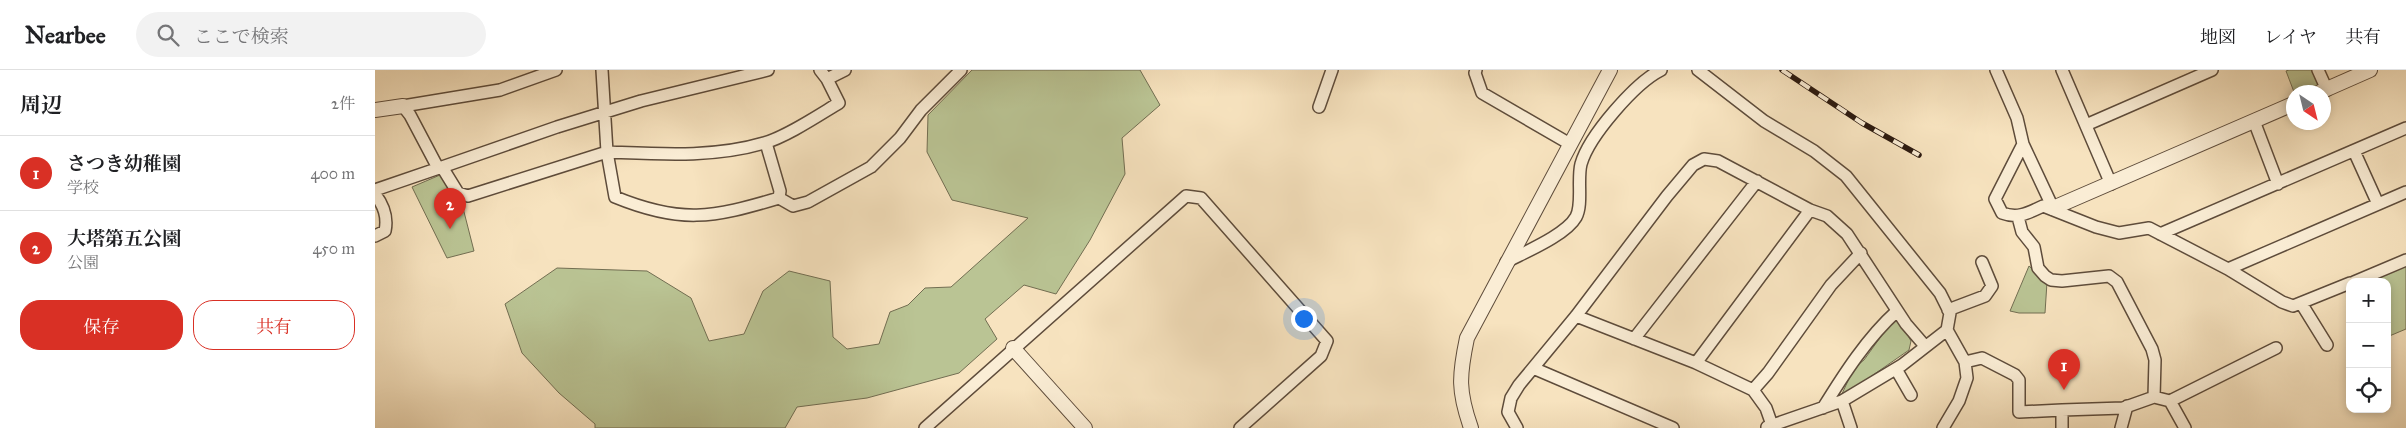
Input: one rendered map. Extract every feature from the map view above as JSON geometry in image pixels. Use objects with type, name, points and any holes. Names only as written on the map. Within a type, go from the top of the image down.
[{"type":"street","points":[[375,110],[500,90],[556,70]]},
{"type":"street","points":[[602,70],[607,152],[615,197],[660,212],[684,217],[711,215],[746,208],[779,198],[793,206],[808,202],[871,167],[900,138],[921,110],[961,70]]},
{"type":"street","points":[[375,236],[385,231],[387,220],[381,202],[375,192],[440,167],[605,112],[730,75],[768,70]]},
{"type":"street","points":[[403,106],[411,115],[440,167],[458,193],[468,196],[607,152],[677,155],[741,148],[766,143],[839,103],[823,74],[845,70]]},
{"type":"street","points":[[1319,106],[1332,70]]},
{"type":"street","points":[[1476,70],[1475,73],[1482,93],[1569,144]]},
{"type":"street","points":[[1471,428],[1461,400],[1461,368],[1467,338],[1610,70]]},
{"type":"street","points":[[1506,262],[1569,227],[1577,216],[1580,169],[1591,144],[1626,97],[1652,75],[1661,70]]},
{"type":"street","points":[[1698,70],[1764,121],[1813,151],[1846,176],[1940,293],[1950,313],[1947,330],[1965,362],[1967,378],[1959,401],[1943,428]]},
{"type":"street","points":[[1996,70],[2017,118],[2023,144],[2053,208]]},
{"type":"street","points":[[2062,70],[2111,184]]},
{"type":"street","points":[[2085,125],[2212,70]]},
{"type":"street","points":[[2318,70],[2322,85]]},
{"type":"street","points":[[2331,88],[2371,70]]},
{"type":"street","points":[[2053,208],[2286,107]]},
{"type":"street","points":[[2254,121],[2278,184]]},
{"type":"street","points":[[2160,234],[2406,128]]},
{"type":"street","points":[[766,143],[781,191],[779,198]]},
{"type":"street","points":[[2023,144],[1995,199],[2002,214],[2018,217],[2043,206],[2119,233],[2149,228],[2227,269],[2282,302],[2293,306],[2346,286]]},
{"type":"street","points":[[2354,150],[2378,204]]},
{"type":"street","points":[[1517,428],[1508,412],[1511,398],[1693,165],[1704,159],[1718,161],[1810,210],[1827,216],[1847,234],[1897,311],[1925,346]]},
{"type":"street","points":[[1634,339],[1757,181]]},
{"type":"street","points":[[2227,269],[2406,192]]},
{"type":"street","points":[[925,428],[1185,196],[1201,198],[1327,341],[1321,356],[1240,428]]},
{"type":"street","points":[[1695,363],[1810,210]]},
{"type":"street","points":[[2018,217],[2022,232],[2034,247],[2038,268],[2051,280],[2063,281],[2109,276],[2117,282],[2152,349],[2155,360],[2154,397]]},
{"type":"street","points":[[1753,390],[1831,285],[1861,253]]},
{"type":"street","points":[[2363,278],[2406,260]]},
{"type":"street","points":[[1948,310],[1985,296],[1992,286],[1982,262]]},
{"type":"street","points":[[2301,303],[2327,345]]},
{"type":"street","points":[[1823,408],[1844,374],[1882,324],[1897,311]]},
{"type":"street","points":[[1576,316],[1695,363],[1753,390],[1766,408],[1769,426],[1842,401],[1896,369],[1947,330]]},
{"type":"street","points":[[1013,348],[1085,428]]},
{"type":"street","points":[[1965,362],[1982,358],[2015,375],[2019,380],[2019,412],[2127,406],[2154,397],[2170,401],[2276,348]]},
{"type":"street","points":[[1533,368],[1558,381],[1673,428]]},
{"type":"street","points":[[1896,369],[1911,395]]},
{"type":"street","points":[[1842,401],[1851,428]]},
{"type":"street","points":[[2170,401],[2185,428]]},
{"type":"street","points":[[2121,428],[2127,406]]},
{"type":"street","points":[[2062,410],[2062,428]]},
{"type":"green space","points":[[972,70],[1140,70],[1160,105],[1122,138],[1125,174],[1090,240],[1056,294],[1024,285],[985,319],[997,339],[959,373],[867,398],[797,407],[785,428],[595,428],[595,424],[559,393],[522,353],[505,304],[557,268],[647,271],[691,298],[709,341],[744,334],[763,291],[789,271],[830,281],[833,337],[847,349],[879,344],[890,312],[908,305],[925,288],[951,287],[1028,218],[952,200],[927,152],[928,115]]},
{"type":"green space","points":[[2316,70],[2322,85],[2291,85],[2286,71]]},
{"type":"green space","points":[[440,175],[463,208],[474,251],[447,258],[412,187]]},
{"type":"green space","points":[[2029,266],[2047,282],[2045,313],[2010,311]]},
{"type":"green space","points":[[2406,266],[2406,329],[2391,335],[2391,278],[2378,278]]},
{"type":"green space","points":[[1892,321],[1900,321],[1911,341],[1909,350],[1840,398],[1854,368],[1864,360]]},
{"type":"railway","points":[[1782,70],[1862,123],[1919,155]]},
{"type":"place","name":"大塔第五公園","points":[[450,229]]},
{"type":"place","name":"さつき幼稚園","points":[[2064,390]]}]
